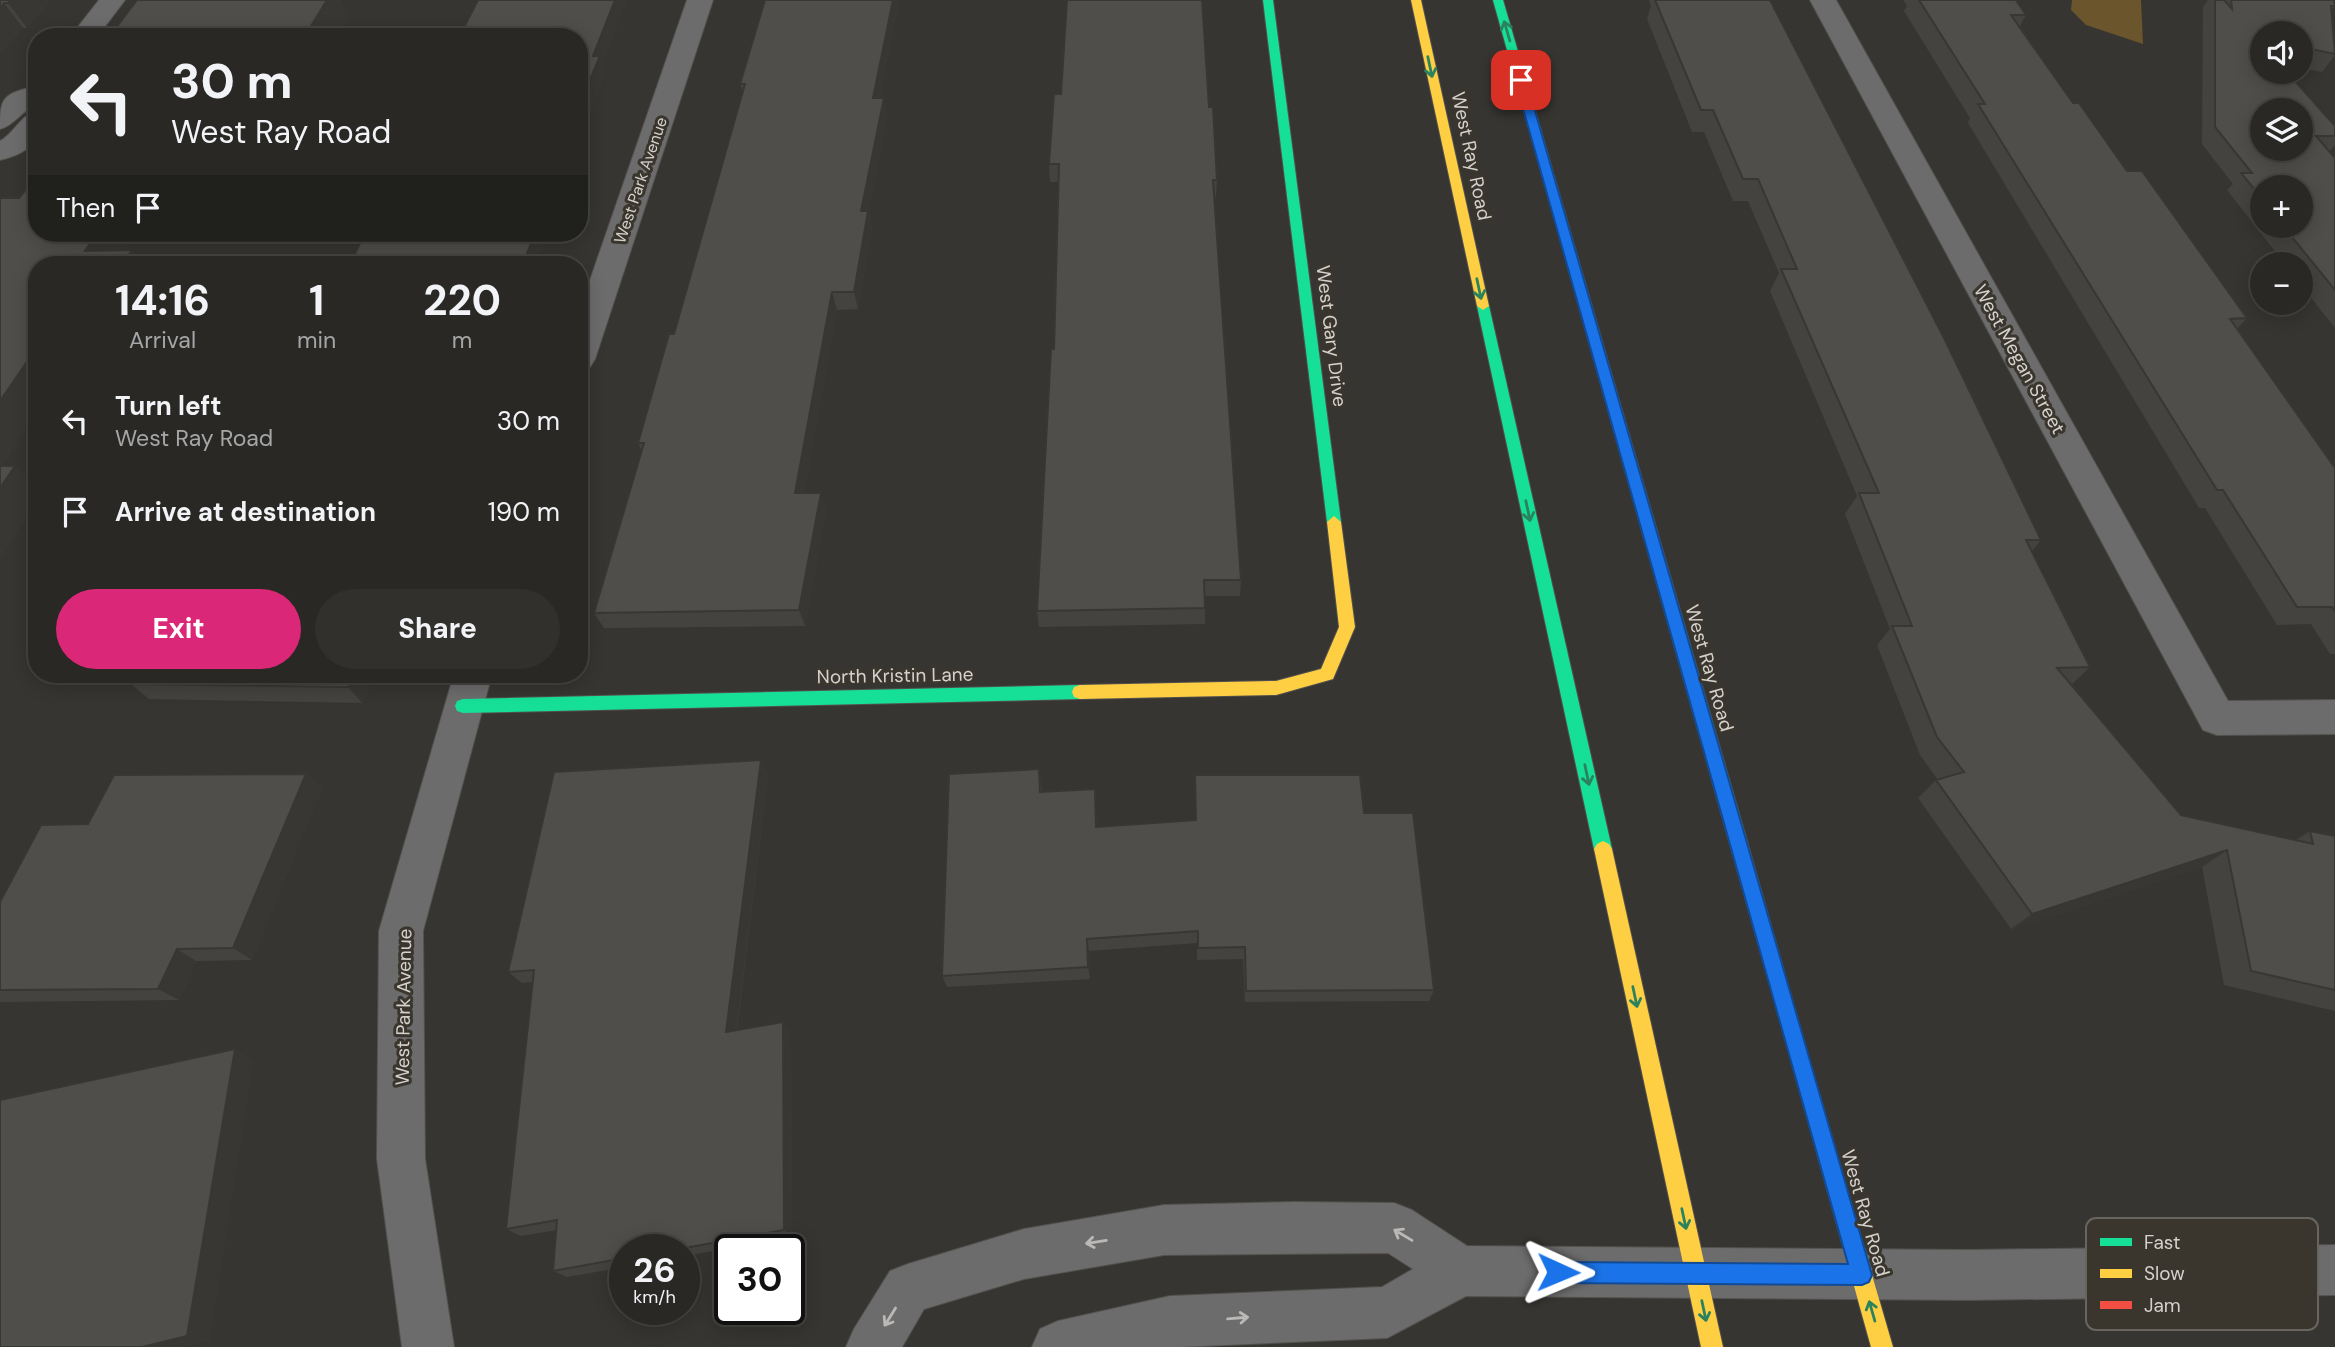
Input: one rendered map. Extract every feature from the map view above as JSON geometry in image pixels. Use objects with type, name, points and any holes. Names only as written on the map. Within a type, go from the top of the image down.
[{"type":"main road","name":"West Gary Drive","points":[[1268,0],[1347,627],[1327,674]]},
{"type":"main road","name":"West Ray Road","points":[[1416,0],[1712,1347]]},
{"type":"main road","name":"West Ray Road","points":[[1498,0],[1882,1347]]},
{"type":"main road","name":"North Kristin Lane","points":[[468,690],[1276,688],[1327,674]]},
{"type":"street","points":[[90,28],[112,0]]},
{"type":"street","name":"West Park Avenue","points":[[588,332],[700,0]]},
{"type":"street","name":"West Megan Street","points":[[1823,0],[2217,718],[2335,717]]},
{"type":"street","points":[[0,121],[14,104],[28,98]]},
{"type":"street","points":[[0,152],[18,142],[28,129]]},
{"type":"street","name":"West Park Avenue","points":[[428,1347],[401,1159],[401,930],[468,690]]},
{"type":"street","points":[[872,1347],[908,1290],[1024,1254],[1164,1230],[1394,1228],[1461,1271]]},
{"type":"street","points":[[1058,1347],[1170,1322],[1387,1312],[1461,1271],[1696,1275],[2086,1273]]},
{"type":"shaded area","points":[[2072,0],[2141,0],[2143,44],[2086,25],[2071,10]]},
{"type":"building","points":[[0,0],[11,0],[0,8]]},
{"type":"building","points":[[137,0],[327,0],[310,28],[116,28]]},
{"type":"building","points":[[478,0],[615,0],[593,56],[600,56],[588,85],[588,28],[464,28]]},
{"type":"building","points":[[765,0],[893,0],[873,98],[884,98],[861,211],[868,211],[854,292],[832,292],[795,493],[821,493],[799,610],[594,613],[644,443],[638,443],[669,334],[674,334],[745,84],[740,84]]},
{"type":"building","points":[[1067,0],[1202,0],[1209,107],[1213,107],[1217,180],[1213,180],[1241,580],[1204,580],[1205,608],[1037,611],[1051,349],[1054,349],[1059,164],[1049,164],[1054,94],[1061,94]]},
{"type":"building","points":[[1655,0],[1770,0],[1945,340],[2041,540],[2026,540],[2090,667],[2057,668],[2181,815],[2313,844],[2310,831],[2335,836],[2335,990],[2251,971],[2227,850],[2032,914],[1936,780],[1964,772],[1937,737],[1892,626],[1912,626],[1859,493],[1879,493],[1781,269],[1797,269],[1758,179],[1743,179],[1713,110],[1701,110]]},
{"type":"building","points":[[1919,0],[2016,0],[2026,15],[2011,15],[2073,103],[2079,103],[2127,171],[2142,171],[2247,318],[2230,319],[2335,468],[2335,611],[2332,607],[2297,607],[2223,490],[2217,490],[1978,104],[1985,104]]},
{"type":"building","points":[[2215,0],[2224,0],[2232,9],[2231,0],[2334,0],[2335,6],[2331,6],[2335,54],[2313,49],[2313,21],[2250,21],[2250,84],[2298,84],[2310,98],[2250,98],[2250,161],[2313,161],[2313,101],[2335,126],[2335,136],[2316,136],[2335,158],[2335,290],[2313,263],[2313,252],[2304,252],[2293,238],[2313,238],[2313,175],[2250,175],[2250,184],[2241,173],[2252,173],[2215,127]]},
{"type":"building","points":[[28,187],[28,242],[91,242],[85,251],[132,250],[128,256],[28,256],[28,360],[0,401],[0,198],[19,198]]},
{"type":"building","points":[[361,242],[532,242],[526,256],[354,256]]},
{"type":"building","points":[[0,466],[15,466],[0,488]]},
{"type":"building","points":[[132,683],[350,683],[348,687]]},
{"type":"building","points":[[761,760],[726,1032],[783,1022],[784,1230],[762,1234],[714,1234],[714,1243],[700,1245],[700,1234],[609,1234],[609,1261],[553,1271],[557,1220],[506,1229],[534,970],[508,972],[554,772]]},
{"type":"building","points":[[1039,769],[1040,792],[1095,789],[1096,827],[1196,820],[1195,775],[1360,775],[1364,813],[1413,813],[1434,990],[1246,991],[1245,947],[1198,948],[1198,931],[1087,939],[1088,967],[942,976],[949,774]]},
{"type":"building","points":[[306,774],[233,948],[177,949],[158,989],[0,990],[0,902],[41,825],[88,824],[114,775]]},
{"type":"building","points":[[235,1049],[187,1336],[142,1347],[0,1347],[0,1100]]},
{"type":"traffic: fast","points":[[1268,0],[1334,522]]},
{"type":"traffic: fast","points":[[1498,0],[1738,841]]},
{"type":"traffic: fast","points":[[1483,306],[1603,849]]},
{"type":"traffic: fast","points":[[463,706],[1080,692]]},
{"type":"traffic: slow","points":[[1416,0],[1483,306]]},
{"type":"traffic: slow","points":[[1080,692],[1276,688],[1327,674],[1347,627],[1334,522]]},
{"type":"traffic: slow","points":[[1603,849],[1712,1347]]},
{"type":"traffic: slow","points":[[1793,1035],[1882,1347]]},
{"type":"traffic: jam","points":[[1738,841],[1793,1035]]},
{"type":"route","points":[[1521,80],[1862,1275],[1558,1272]]}]
